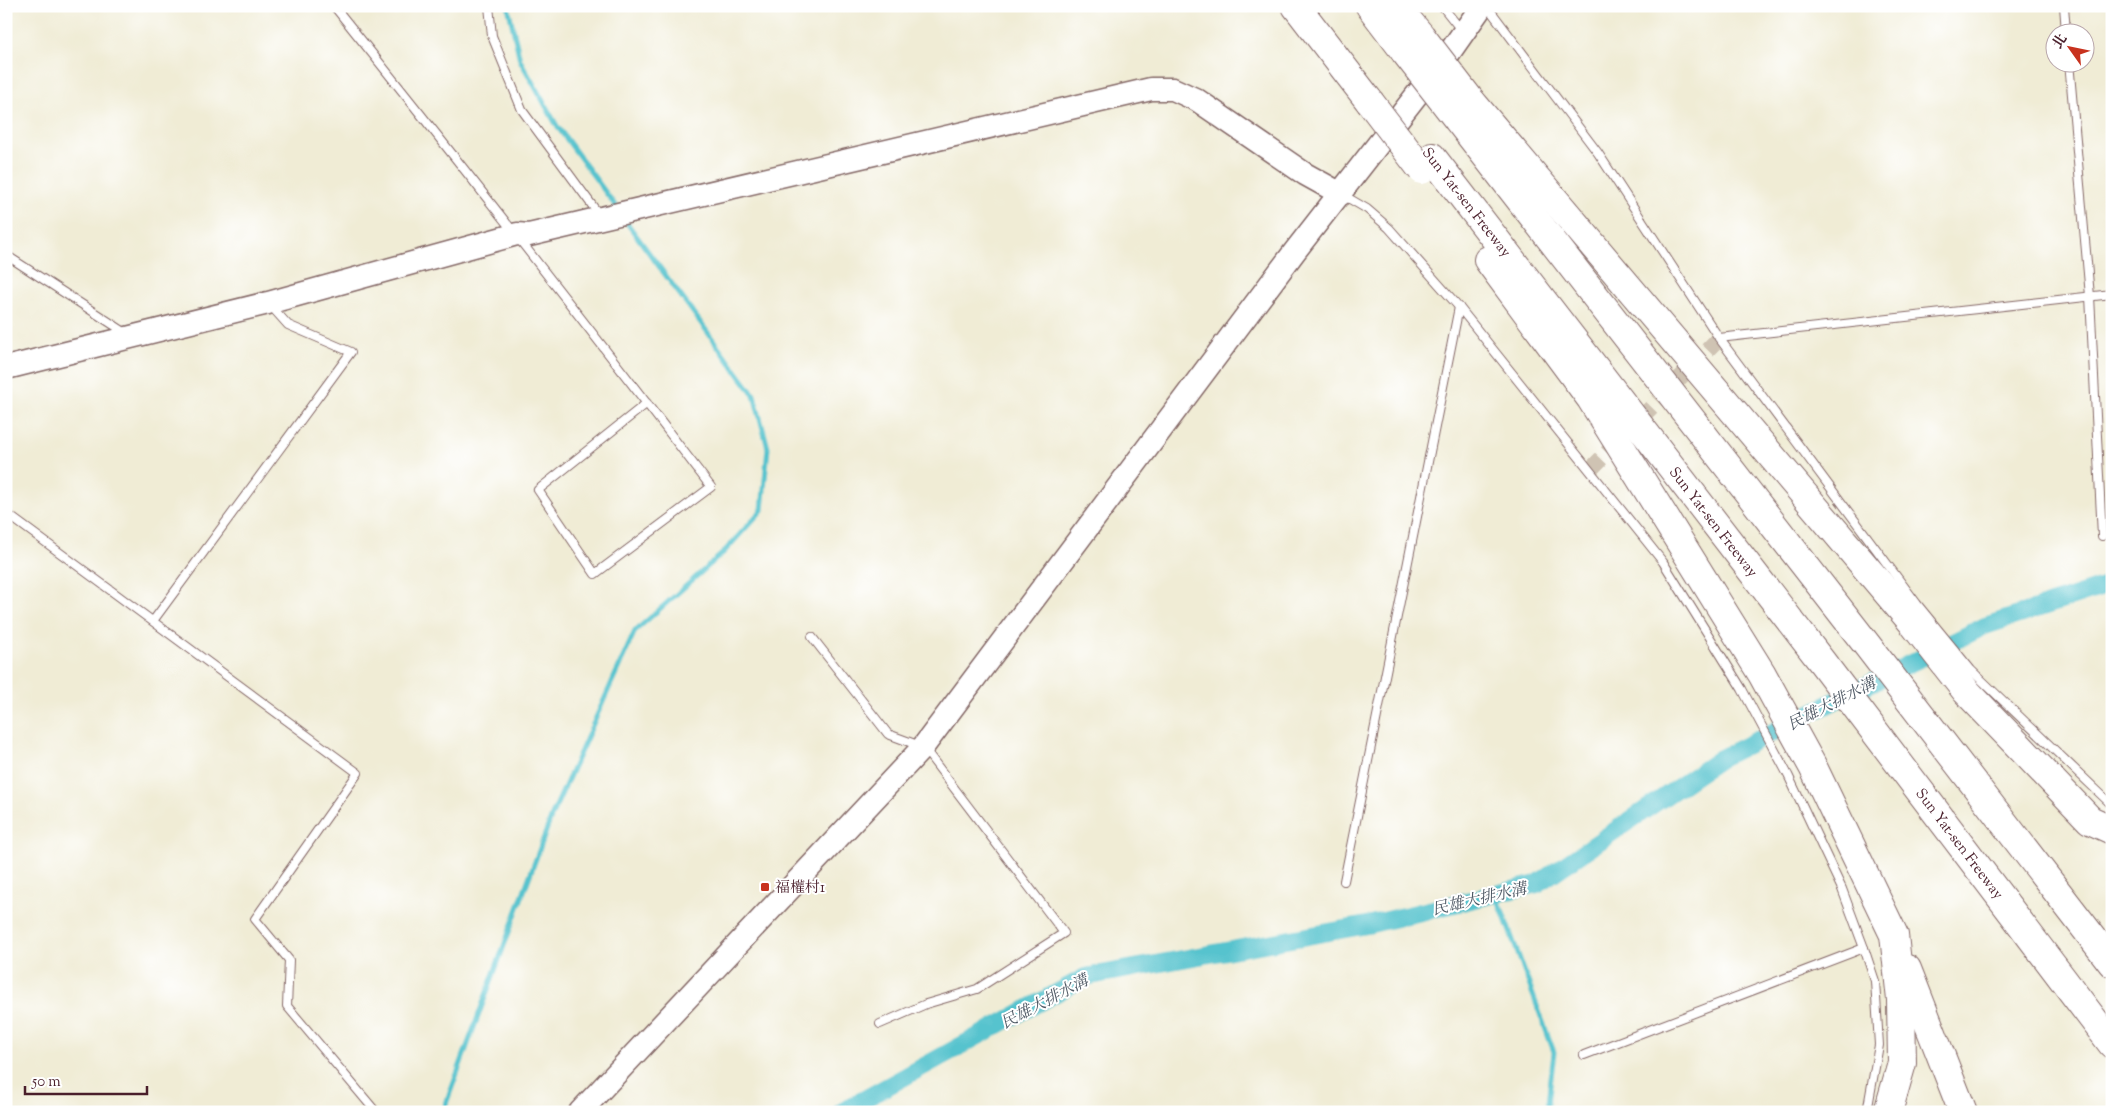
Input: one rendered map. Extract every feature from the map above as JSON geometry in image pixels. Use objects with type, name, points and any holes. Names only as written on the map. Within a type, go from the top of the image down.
[{"type":"highway","points":[[1296,6],[1375,96]]},
{"type":"highway","name":"Sun Yat-sen Freeway","points":[[1310,6],[1375,96],[1427,163],[1822,662],[1869,727],[2112,1044]]},
{"type":"highway","points":[[1370,6],[1412,44],[1464,111],[1867,645],[2112,963]]},
{"type":"highway","points":[[1396,6],[1412,44]]},
{"type":"highway","points":[[1464,111],[1914,613],[1968,680],[2090,820],[2112,830]]},
{"type":"highway","points":[[1427,163],[1591,399],[1752,681],[1813,767],[1894,935],[1963,1112]]},
{"type":"highway","points":[[1888,1112],[1902,1063],[1902,1000],[1894,935]]},
{"type":"street","points":[[580,1112],[923,747],[1295,251],[1341,194],[1482,6]]},
{"type":"street","points":[[6,368],[134,338],[268,303],[517,234],[529,235],[1151,89],[1173,89],[1196,100],[1305,174],[1341,194]]},
{"type":"lane","points":[[334,6],[517,234],[647,403],[711,487],[596,574],[538,490],[647,403]]},
{"type":"lane","points":[[489,6],[492,36],[522,110],[614,214]]},
{"type":"lane","points":[[1442,6],[1464,32]]},
{"type":"lane","points":[[1487,6],[1598,153],[1719,338],[1914,613]]},
{"type":"lane","points":[[2064,6],[2065,22]]},
{"type":"lane","points":[[2070,72],[2090,296],[2102,536]]},
{"type":"lane","points":[[1341,194],[1367,210],[1389,228],[1459,307],[1590,470],[1752,681],[1788,775],[1842,890],[1875,981],[1879,1046],[1866,1112]]},
{"type":"lane","points":[[6,255],[134,338]]},
{"type":"lane","points":[[1719,338],[2112,294]]},
{"type":"lane","points":[[153,621],[351,352],[288,325],[268,303]]},
{"type":"lane","points":[[1344,881],[1459,307]]},
{"type":"lane","points":[[6,513],[358,773],[255,919],[289,960],[287,1006],[376,1112]]},
{"type":"lane","points":[[812,636],[888,734],[923,747],[1064,933],[977,989],[926,1004],[880,1024]]},
{"type":"lane","points":[[1968,680],[2112,805]]},
{"type":"lane","points":[[1584,1055],[1864,948]]},
{"type":"waterway","points":[[508,6],[520,60],[557,126],[617,208]]},
{"type":"waterway","points":[[443,1112],[552,815],[635,631],[723,553],[762,510],[768,448],[754,395],[624,219]]},
{"type":"waterway","name":"民雄大排水溝","points":[[841,1112],[1085,977],[1367,925],[1537,884],[1721,758],[1985,626],[2112,584]]},
{"type":"waterway","points":[[1496,894],[1554,1052],[1547,1112]]},
{"type":"tunnel","points":[[1590,470],[1719,338]]},
{"type":"place","name":"福權村1","points":[[765,887]]}]
